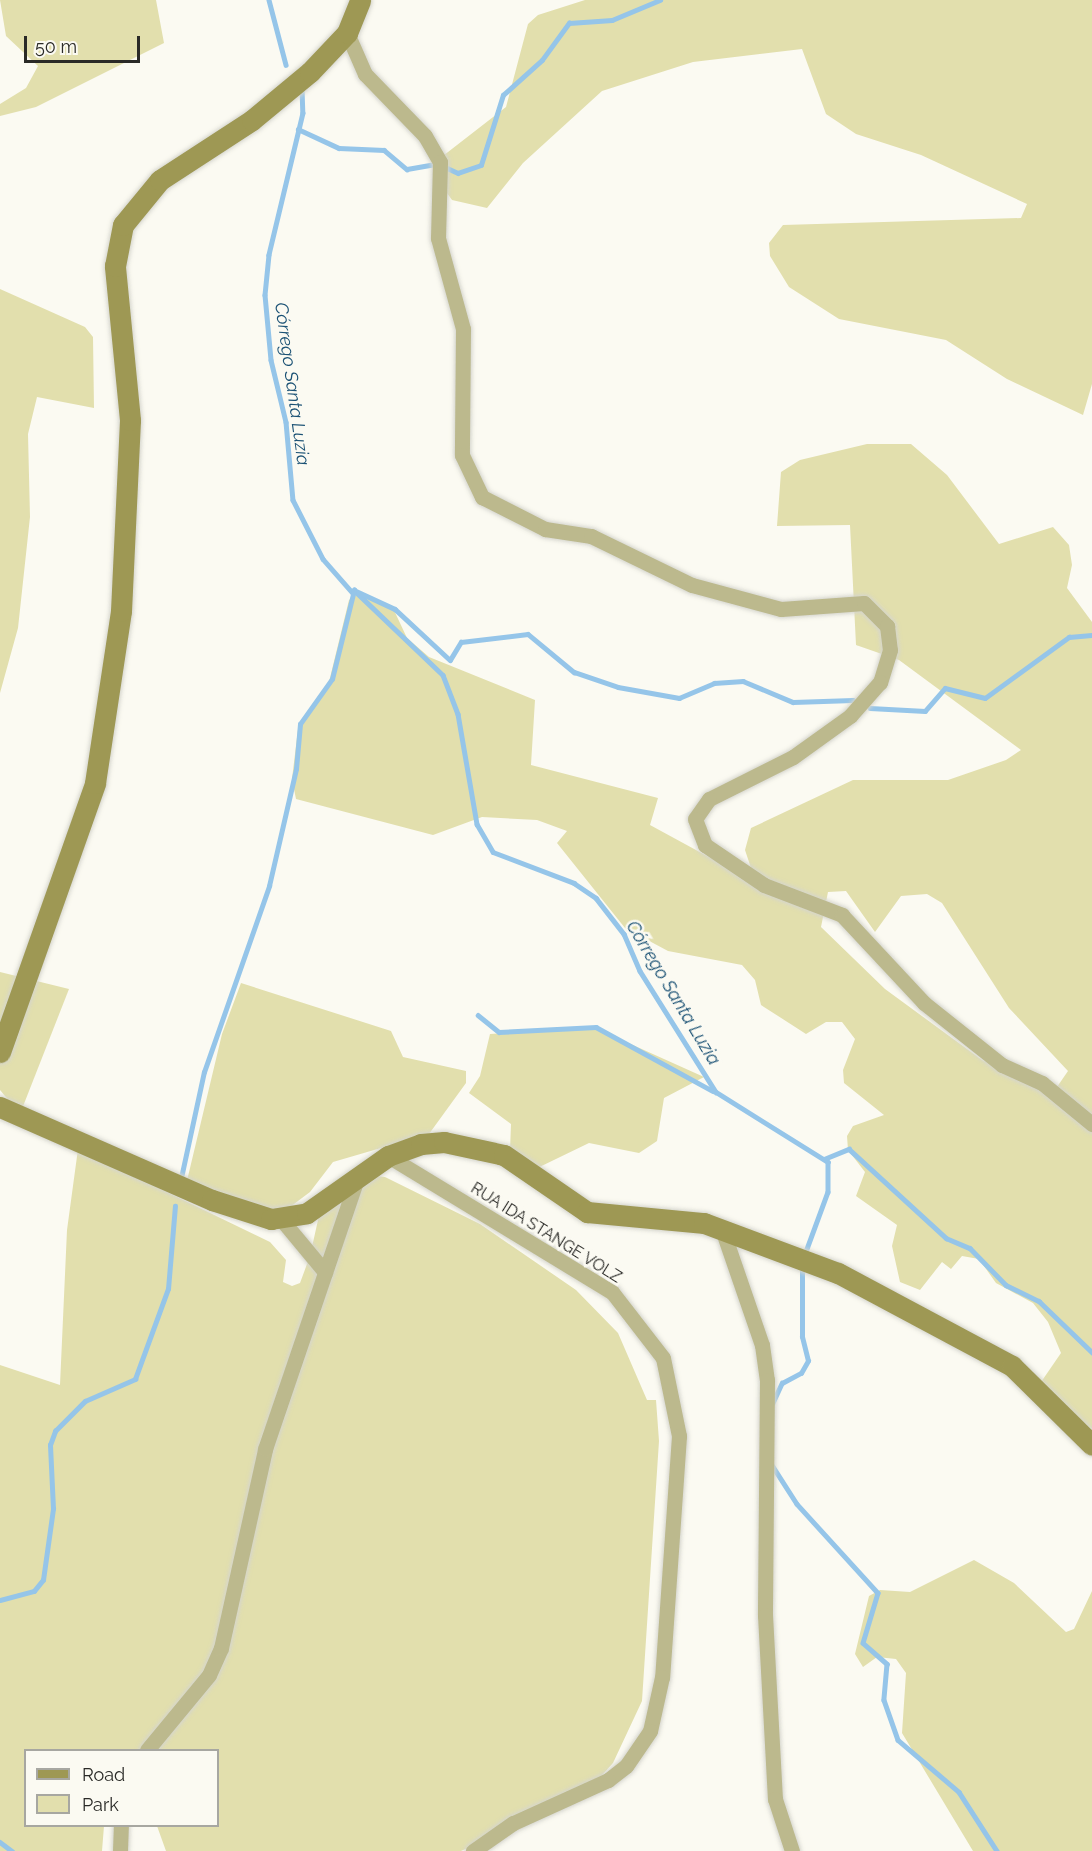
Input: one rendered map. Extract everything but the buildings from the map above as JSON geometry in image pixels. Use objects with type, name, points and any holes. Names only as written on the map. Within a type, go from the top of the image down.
[{"type":"street","points":[[0,1052],[95,783],[121,611],[130,420],[115,266],[123,225],[160,180],[252,120],[347,33],[360,0]]},
{"type":"street","points":[[347,33],[365,74],[425,136],[440,162],[438,238],[463,329],[460,439],[467,473],[482,498],[545,529],[591,536],[692,585],[781,609],[864,603],[887,626],[890,650],[880,682],[850,716],[793,757],[709,799],[695,819],[705,845],[764,885],[842,915],[924,1003],[1002,1065],[1042,1083],[1092,1124]]},
{"type":"street","points":[[0,1107],[231,1207],[281,1219],[308,1213],[388,1156],[432,1142],[504,1155],[587,1212],[676,1218],[722,1229],[838,1273],[1006,1362],[1092,1445]]},
{"type":"street","name":"RUA IDA STANGE VOLZ","points":[[388,1156],[612,1292],[663,1358],[679,1436],[660,1687],[639,1749],[608,1780],[513,1823],[473,1851]]},
{"type":"street","points":[[148,1749],[209,1675],[221,1648],[265,1449],[357,1178]]},
{"type":"street","points":[[281,1219],[325,1272]]},
{"type":"street","points":[[722,1229],[762,1344],[767,1380],[762,1536],[775,1799],[792,1851]]},
{"type":"street","points":[[120,1851],[121,1827]]},
{"type":"green space","points":[[0,0],[156,0],[164,43],[36,107],[0,116],[0,104],[26,88],[38,66],[6,36]]},
{"type":"green space","points":[[585,0],[1092,0],[1092,384],[1083,415],[1007,379],[946,340],[839,319],[789,287],[770,256],[769,243],[783,225],[1021,218],[1027,204],[921,155],[856,134],[826,114],[802,49],[693,62],[602,91],[523,163],[487,208],[452,200],[439,182],[439,159],[506,107],[528,24],[538,15]]},
{"type":"green space","points":[[0,289],[85,327],[93,337],[94,408],[37,397],[28,434],[30,517],[18,628],[0,693]]},
{"type":"green space","points":[[867,444],[911,444],[947,475],[999,544],[1053,527],[1069,545],[1072,565],[1067,588],[1092,622],[1092,1429],[1039,1385],[1061,1353],[1048,1322],[1033,1303],[996,1283],[979,1259],[962,1256],[951,1269],[942,1262],[920,1290],[900,1282],[892,1246],[897,1225],[856,1196],[865,1172],[848,1150],[847,1136],[853,1126],[884,1115],[844,1083],[843,1070],[855,1039],[842,1022],[826,1022],[806,1034],[761,1005],[755,980],[742,965],[668,951],[625,928],[557,843],[567,831],[537,820],[482,817],[433,835],[296,799],[292,779],[298,729],[327,690],[349,600],[357,594],[392,606],[407,638],[429,657],[535,700],[531,765],[658,798],[650,825],[718,862],[751,868],[745,850],[751,828],[853,780],[948,780],[1006,760],[1021,750],[899,660],[856,645],[850,525],[777,526],[781,472],[800,460]],"holes":[[[846,891],[875,932],[901,896],[927,894],[942,903],[1009,1008],[1068,1071],[1057,1087],[1048,1093],[982,1060],[885,989],[821,927],[828,892]]]},
{"type":"green space","points":[[0,972],[69,989],[20,1114],[0,1090]]},
{"type":"green space","points":[[241,983],[391,1031],[403,1057],[466,1071],[466,1083],[429,1134],[333,1162],[310,1192],[282,1213],[185,1189],[222,1034]]},
{"type":"green space","points":[[595,1028],[704,1077],[664,1098],[657,1141],[639,1153],[589,1143],[525,1174],[510,1151],[511,1124],[469,1093],[480,1076],[490,1034]]},
{"type":"green space","points":[[78,1149],[270,1242],[286,1260],[283,1282],[292,1286],[300,1283],[310,1256],[322,1202],[353,1173],[385,1177],[480,1224],[576,1290],[618,1333],[647,1400],[656,1400],[659,1441],[642,1701],[613,1763],[595,1783],[567,1802],[461,1851],[166,1851],[157,1827],[219,1827],[219,1749],[24,1749],[24,1827],[104,1827],[102,1851],[0,1851],[0,1365],[60,1385],[67,1230]]},
{"type":"green space","points":[[974,1560],[1014,1583],[1066,1632],[1074,1629],[1092,1591],[1092,1851],[973,1851],[902,1733],[906,1673],[896,1659],[877,1657],[863,1667],[855,1654],[869,1596],[880,1590],[910,1592]]},
{"type":"waterway","name":"Córrego Santa Luzia","points":[[269,0],[286,65]]},
{"type":"waterway","points":[[445,167],[458,173],[481,165],[503,95],[542,60],[569,23],[612,20],[660,0]]},
{"type":"waterway","name":"Córrego Santa Luzia","points":[[302,89],[303,113],[269,255],[265,295],[271,360],[286,422],[293,500],[323,559],[352,592]]},
{"type":"waterway","points":[[298,129],[339,148],[384,150],[407,169],[434,164]]},
{"type":"waterway","name":"Córrego Santa Luzia","points":[[354,590],[443,675],[458,714],[477,824],[493,852],[574,883],[596,898],[624,934],[640,971],[716,1092],[828,1162],[828,1192],[807,1249]]},
{"type":"waterway","points":[[354,590],[395,609],[450,660],[461,642],[528,634],[574,672],[618,687],[679,698],[714,683],[743,681],[793,702],[853,700]]},
{"type":"waterway","points":[[181,1178],[204,1072],[269,886],[296,769],[300,724],[332,679],[354,590]]},
{"type":"waterway","points":[[870,708],[925,711],[945,688],[985,698],[1069,637],[1092,635]]},
{"type":"waterway","points":[[478,1015],[499,1032],[596,1027],[713,1091]]},
{"type":"waterway","name":"Córrego Santa Luzia","points":[[824,1159],[849,1149],[946,1238],[970,1248],[1006,1285],[1039,1301],[1092,1352]]},
{"type":"waterway","points":[[0,1600],[34,1591],[43,1580],[53,1509],[50,1445],[55,1431],[85,1401],[135,1379],[168,1289],[175,1206]]},
{"type":"waterway","points":[[772,1404],[782,1383],[801,1373],[808,1361],[802,1337],[802,1270]]},
{"type":"waterway","points":[[772,1465],[797,1504],[878,1593],[863,1643],[887,1664],[884,1700],[898,1740],[959,1792],[997,1851]]},
{"type":"waterway","points":[[0,1842],[12,1851]]}]
